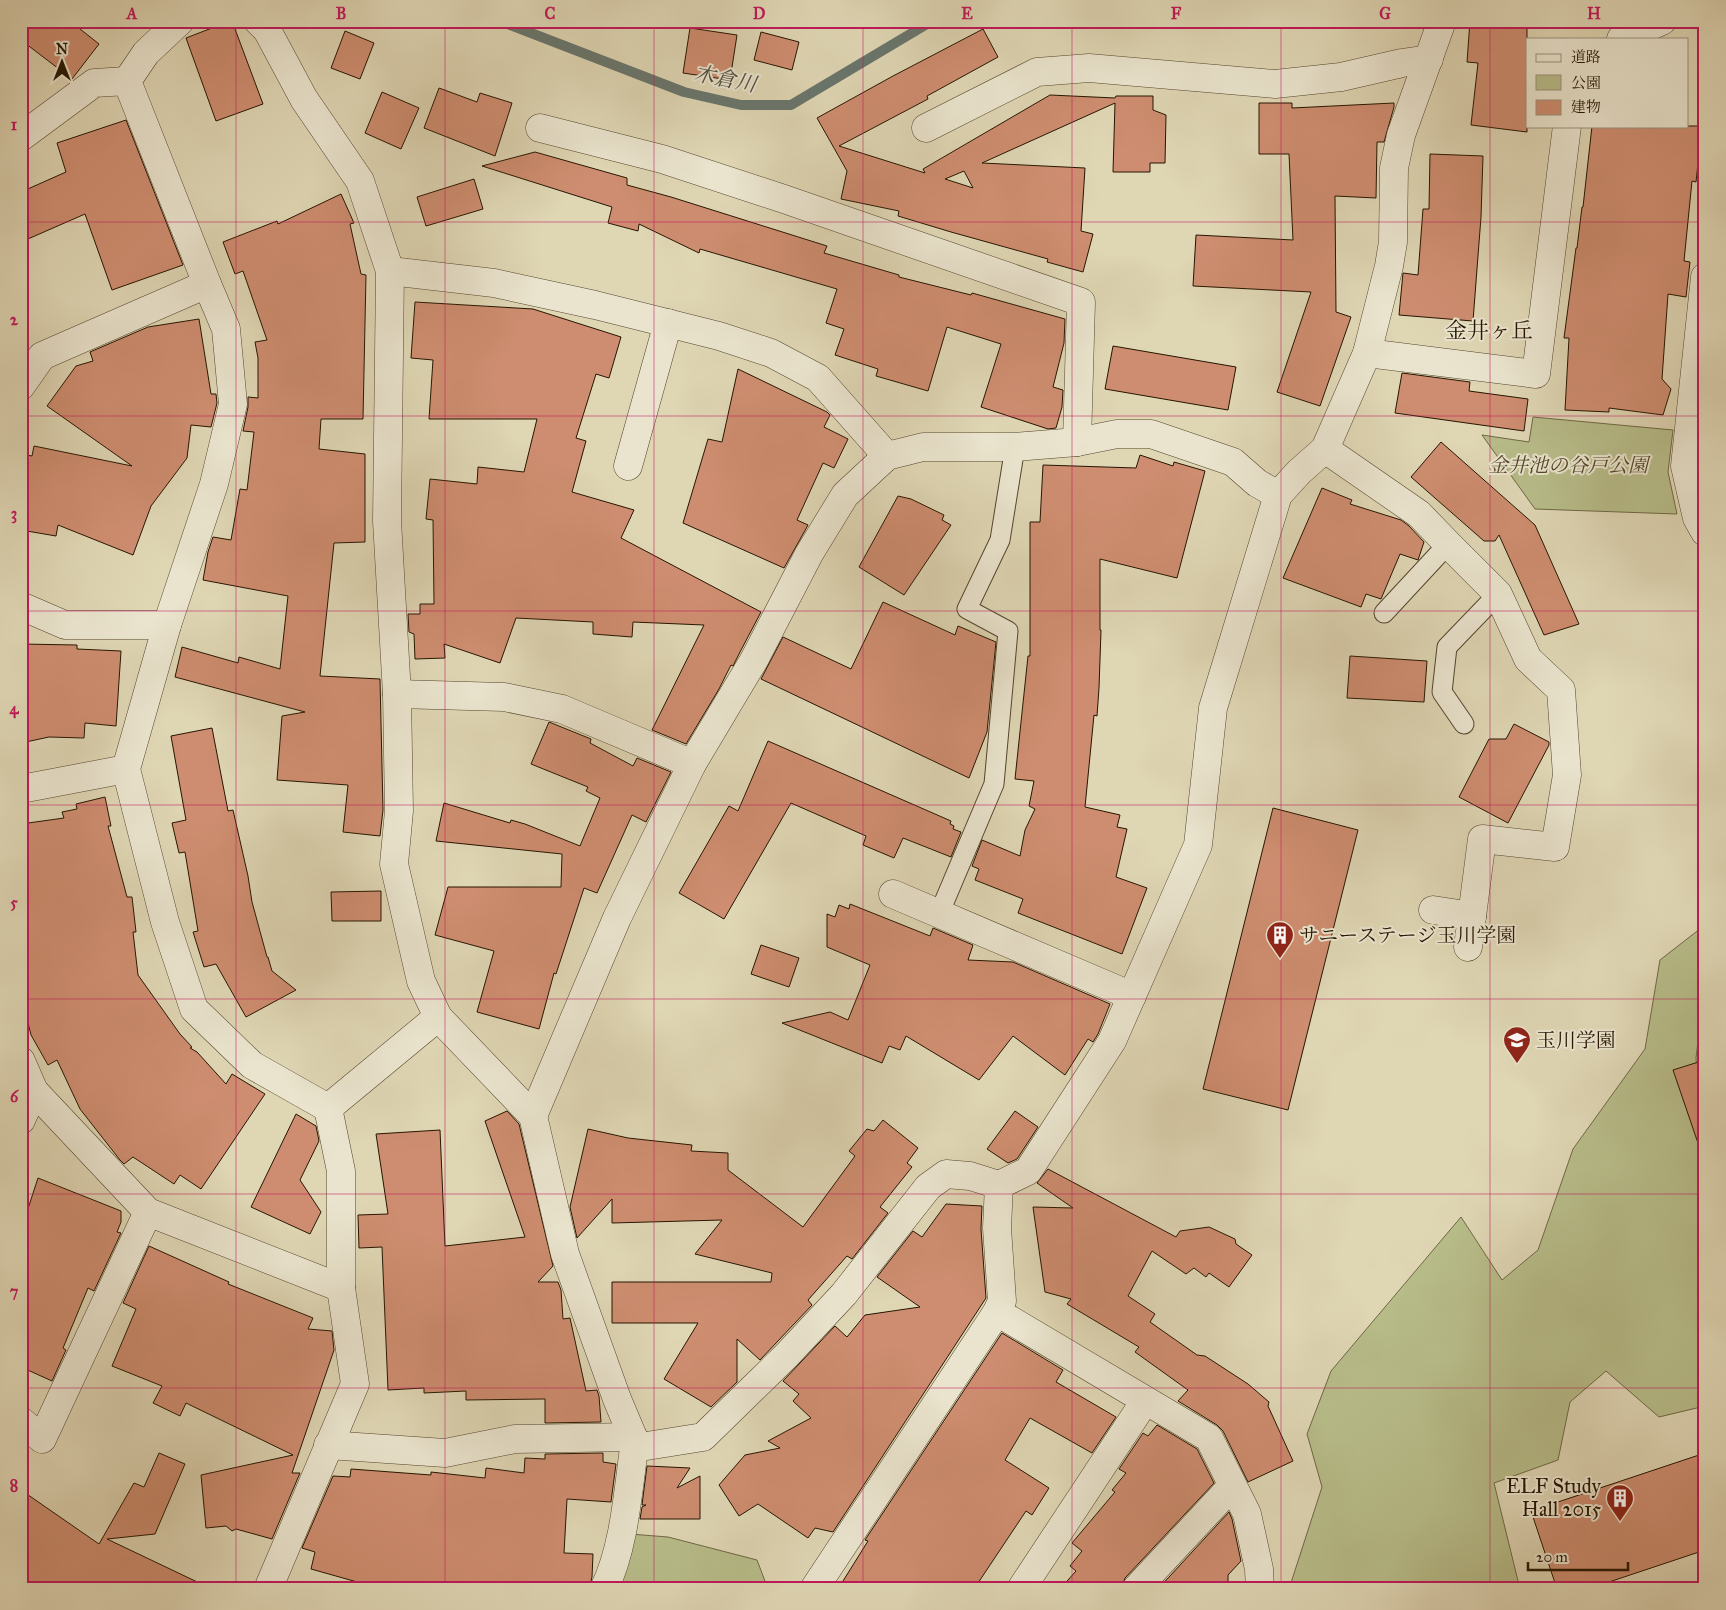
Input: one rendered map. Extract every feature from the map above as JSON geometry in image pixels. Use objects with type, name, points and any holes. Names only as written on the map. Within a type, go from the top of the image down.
[{"type":"street","points":[[128,81],[146,53],[180,21]]},
{"type":"street","points":[[258,21],[267,30],[304,99],[360,180],[390,271],[387,521],[397,694],[399,811],[394,864],[421,981],[438,1017],[533,1116],[564,1254],[633,1442],[619,1547],[604,1589]]},
{"type":"street","points":[[328,1445],[445,1453],[514,1439],[633,1442],[703,1437],[786,1356],[844,1294],[928,1186],[946,1174],[970,1176],[999,1185],[1028,1171],[1112,1041],[1198,845],[1213,708],[1278,495],[1299,472],[1325,449],[1367,354],[1389,266],[1393,242],[1394,168],[1401,135],[1442,21]]},
{"type":"street","points":[[1623,38],[1662,21]]},
{"type":"street","points":[[926,128],[1037,72],[1089,68],[1275,84],[1341,76],[1429,59]]},
{"type":"street","points":[[21,137],[94,83],[128,81]]},
{"type":"street","points":[[128,81],[206,284],[226,329],[233,404],[214,484],[167,625],[126,769],[165,922],[194,1009],[252,1065],[328,1108],[340,1171],[340,1288],[355,1384],[268,1589]]},
{"type":"street","points":[[540,128],[672,162],[1081,302],[1077,442]]},
{"type":"street","points":[[1367,354],[1536,374],[1567,128]]},
{"type":"street","points":[[390,271],[494,283],[668,323],[719,336],[771,353],[818,378],[887,456]]},
{"type":"street","points":[[1705,277],[1685,466],[1697,518],[1705,532]]},
{"type":"street","points":[[21,386],[42,356],[206,284]]},
{"type":"street","points":[[628,466],[668,323]]},
{"type":"street","points":[[533,1116],[617,918],[692,764],[754,660],[808,554],[845,495],[887,456],[923,447],[1015,448],[1077,442],[1117,434],[1151,434],[1233,462],[1257,483],[1278,495]]},
{"type":"street","points":[[1325,449],[1419,514],[1498,594],[1528,659],[1561,690],[1567,775],[1556,847],[1482,839],[1468,947]]},
{"type":"street","points":[[21,606],[65,625],[167,625]]},
{"type":"street","points":[[397,694],[504,697],[562,709],[692,764]]},
{"type":"street","points":[[21,790],[126,769]]},
{"type":"street","points":[[893,894],[1132,996]]},
{"type":"street","points":[[1433,910],[1472,916]]},
{"type":"street","points":[[328,1108],[438,1017]]},
{"type":"street","points":[[21,1061],[34,1091],[148,1212],[340,1288]]},
{"type":"street","points":[[21,1120],[34,1091]]},
{"type":"street","points":[[814,1589],[997,1312],[1002,1300],[997,1228],[999,1185]]},
{"type":"street","points":[[21,1421],[42,1439],[148,1212]]},
{"type":"street","points":[[997,1312],[1209,1438],[1247,1514],[1259,1569],[1260,1589]]},
{"type":"street","points":[[1021,1589],[1145,1401]]},
{"type":"street","points":[[1136,1589],[1232,1486]]},
{"type":"lane","points":[[939,914],[994,784],[1008,631],[967,609],[1000,540],[1015,448]]},
{"type":"lane","points":[[1384,613],[1448,544]]},
{"type":"lane","points":[[1464,724],[1442,692],[1447,647],[1498,594]]},
{"type":"green space","name":"金井池の谷戸公園","points":[[1533,417],[1673,430],[1668,472],[1677,514],[1535,509],[1482,435],[1529,442]]},
{"type":"green space","points":[[1705,925],[1705,984],[1696,1058],[1701,1125],[1705,1134],[1705,1406],[1659,1417],[1606,1371],[1570,1402],[1558,1460],[1494,1483],[1520,1589],[1289,1589],[1322,1487],[1307,1434],[1331,1371],[1461,1217],[1502,1280],[1538,1250],[1573,1149],[1645,1049],[1660,960]]},
{"type":"green space","points":[[630,1534],[668,1537],[757,1560],[768,1589],[613,1589]]},
{"type":"building","points":[[21,21],[70,21],[99,44],[72,79],[21,40]]},
{"type":"building","points":[[232,21],[263,104],[216,121],[186,38]]},
{"type":"building","points":[[1470,21],[1527,21],[1527,132],[1471,125],[1478,63],[1467,62]]},
{"type":"building","points":[[690,28],[737,35],[730,80],[683,73]]},
{"type":"building","points":[[983,29],[998,57],[927,96],[928,99],[839,146],[925,173],[923,169],[1050,95],[1115,98],[1116,96],[1153,96],[1153,110],[1166,115],[1165,163],[1150,163],[1150,172],[1113,172],[1115,103],[982,163],[1085,168],[1081,231],[1093,234],[1083,272],[1047,262],[1048,259],[898,216],[899,211],[841,199],[847,171],[817,118]],"holes":[[[964,171],[973,188],[945,179]]]},
{"type":"building","points":[[345,31],[374,43],[360,79],[331,68]]},
{"type":"building","points":[[761,32],[799,42],[792,70],[754,60]]},
{"type":"building","points":[[439,88],[477,102],[480,93],[512,103],[495,156],[424,128]]},
{"type":"building","points":[[382,92],[419,108],[401,149],[365,133]]},
{"type":"building","points":[[1259,103],[1292,103],[1292,108],[1394,103],[1384,142],[1377,142],[1376,198],[1335,196],[1336,312],[1351,317],[1320,406],[1277,392],[1311,292],[1193,286],[1196,235],[1293,240],[1289,154],[1259,154]]},
{"type":"building","points":[[126,120],[183,265],[112,290],[85,214],[21,242],[21,192],[66,172],[57,143]]},
{"type":"building","points":[[1688,126],[1702,126],[1696,182],[1692,181],[1684,261],[1690,262],[1686,297],[1668,294],[1662,379],[1671,389],[1663,415],[1609,408],[1609,412],[1565,410],[1569,338],[1564,338],[1583,207],[1592,128],[1688,128]]},
{"type":"building","points":[[535,152],[627,178],[627,185],[827,246],[824,253],[899,275],[899,277],[971,295],[972,293],[1065,319],[1064,343],[1053,387],[1063,390],[1062,407],[1056,428],[1048,429],[981,407],[1001,344],[947,327],[928,391],[876,376],[878,369],[835,355],[844,329],[826,323],[837,289],[700,249],[699,253],[639,224],[638,231],[608,223],[612,207],[482,166]]},
{"type":"building","points":[[1430,154],[1483,156],[1481,217],[1473,321],[1399,315],[1403,273],[1418,275],[1423,209],[1429,209]]},
{"type":"building","points":[[474,179],[483,209],[426,226],[417,197]]},
{"type":"building","points":[[341,194],[354,223],[350,224],[361,274],[366,275],[363,419],[321,419],[319,449],[365,454],[365,542],[334,543],[320,676],[380,679],[383,810],[380,836],[343,832],[348,785],[277,780],[282,716],[305,712],[175,677],[182,647],[238,663],[239,657],[280,669],[288,596],[203,580],[213,537],[231,540],[240,489],[247,490],[254,432],[243,431],[248,397],[258,398],[258,358],[255,342],[267,340],[243,271],[235,274],[223,242],[277,221],[278,224]]},
{"type":"building","points":[[415,302],[533,309],[621,337],[609,378],[596,374],[576,438],[586,441],[572,492],[634,510],[621,538],[761,612],[733,666],[731,665],[686,744],[652,730],[704,625],[633,622],[632,637],[593,634],[593,622],[516,618],[500,663],[444,644],[445,658],[415,659],[414,634],[409,632],[408,614],[420,614],[420,604],[434,604],[433,520],[426,519],[430,479],[477,484],[478,467],[524,472],[537,419],[429,419],[433,360],[411,358]]},
{"type":"building","points":[[199,319],[211,394],[216,394],[217,403],[211,427],[191,425],[187,458],[151,506],[133,555],[58,525],[56,536],[21,530],[21,454],[32,456],[34,446],[132,466],[47,406],[76,366],[93,361],[90,352],[148,327]]},
{"type":"building","points":[[1113,346],[1236,367],[1228,410],[1105,389]]},
{"type":"building","points":[[738,369],[827,412],[830,415],[824,427],[848,439],[834,468],[823,463],[797,520],[808,525],[784,568],[683,523],[708,439],[722,442]]},
{"type":"building","points":[[1402,373],[1470,382],[1469,391],[1528,399],[1524,431],[1395,413]]},
{"type":"building","points":[[1441,442],[1535,525],[1579,624],[1544,635],[1499,535],[1495,541],[1484,541],[1411,477]]},
{"type":"building","points":[[1140,455],[1173,466],[1174,462],[1205,471],[1177,578],[1100,559],[1101,630],[1099,688],[1097,716],[1094,715],[1085,807],[1120,815],[1117,827],[1127,829],[1116,877],[1147,888],[1122,954],[1018,913],[1023,899],[975,880],[979,869],[972,866],[982,840],[1020,856],[1025,830],[1035,809],[1029,806],[1034,781],[1015,779],[1028,656],[1030,656],[1030,522],[1040,522],[1043,465],[1136,468]]},
{"type":"building","points":[[1322,488],[1352,500],[1350,504],[1401,520],[1424,542],[1418,560],[1400,554],[1381,599],[1366,594],[1361,607],[1283,578]]},
{"type":"building","points":[[898,496],[911,499],[944,515],[942,520],[951,525],[904,595],[859,567]]},
{"type":"building","points":[[883,602],[955,635],[958,626],[996,642],[987,732],[969,778],[761,679],[783,637],[851,669]]},
{"type":"building","points":[[21,644],[77,645],[77,649],[121,651],[116,726],[85,723],[84,738],[49,737],[21,743]]},
{"type":"building","points":[[1350,656],[1427,661],[1424,702],[1347,698]]},
{"type":"building","points":[[549,722],[591,739],[590,743],[633,766],[637,758],[671,772],[646,822],[632,815],[597,893],[584,888],[556,974],[554,973],[539,1029],[477,1012],[494,951],[435,935],[448,887],[561,887],[562,854],[436,841],[444,803],[510,823],[511,820],[525,824],[580,846],[600,798],[586,791],[588,787],[531,764]]},
{"type":"building","points":[[1514,724],[1549,742],[1549,745],[1508,823],[1459,797],[1489,739],[1506,739]]},
{"type":"building","points":[[212,728],[228,811],[233,810],[252,902],[267,957],[272,971],[296,990],[246,1017],[216,964],[204,967],[193,932],[198,931],[185,852],[179,853],[172,823],[186,820],[171,736]]},
{"type":"building","points":[[768,741],[951,821],[950,824],[954,826],[953,829],[961,832],[951,857],[903,838],[894,858],[863,845],[866,836],[791,803],[724,919],[679,893],[729,806],[738,811]]},
{"type":"building","points":[[105,797],[111,826],[108,826],[127,897],[132,897],[136,932],[133,932],[138,975],[180,1034],[192,1047],[190,1048],[197,1052],[226,1084],[232,1074],[265,1094],[201,1189],[180,1175],[174,1184],[133,1157],[124,1164],[80,1109],[57,1060],[48,1065],[31,1035],[21,994],[21,824],[64,818],[62,812],[77,809],[76,804]]},
{"type":"building","name":"サニーステージ玉川学園","points":[[1273,808],[1358,830],[1288,1110],[1203,1089]]},
{"type":"building","points":[[381,891],[381,921],[332,921],[331,892]]},
{"type":"building","points":[[850,904],[930,936],[933,928],[973,945],[968,960],[1013,962],[1110,1004],[1098,1034],[1093,1042],[1088,1039],[1065,1075],[1013,1036],[979,1080],[906,1036],[900,1050],[889,1046],[882,1063],[782,1023],[830,1012],[848,1020],[870,965],[827,947],[827,914],[835,917],[839,905],[849,909]]},
{"type":"building","points":[[761,945],[799,958],[789,987],[751,974]]},
{"type":"building","points":[[1705,1060],[1705,1149],[1700,1149],[1673,1070]]},
{"type":"building","points":[[507,1111],[519,1124],[553,1266],[538,1282],[558,1282],[561,1290],[563,1319],[570,1318],[586,1391],[597,1390],[601,1422],[545,1423],[545,1399],[466,1400],[466,1391],[424,1393],[424,1388],[388,1390],[382,1247],[359,1248],[358,1215],[388,1214],[376,1134],[440,1130],[445,1246],[525,1237],[485,1121]]},
{"type":"building","points":[[1015,1111],[1038,1127],[1017,1159],[1008,1163],[987,1149]]},
{"type":"building","points":[[296,1114],[316,1126],[319,1141],[300,1180],[321,1212],[310,1234],[251,1207]]},
{"type":"building","points":[[883,1120],[918,1148],[907,1163],[912,1167],[880,1207],[888,1213],[852,1259],[847,1256],[808,1300],[812,1305],[760,1360],[737,1339],[737,1382],[711,1407],[664,1379],[698,1323],[612,1323],[612,1282],[771,1282],[772,1273],[695,1254],[722,1220],[612,1223],[612,1199],[577,1238],[570,1207],[588,1129],[628,1138],[692,1145],[691,1151],[728,1153],[728,1170],[803,1227],[855,1156],[849,1151],[867,1129],[874,1131]]},
{"type":"building","points":[[1048,1169],[1176,1237],[1180,1231],[1209,1227],[1235,1239],[1236,1244],[1252,1255],[1229,1287],[1209,1273],[1206,1277],[1194,1268],[1186,1274],[1152,1251],[1128,1296],[1155,1314],[1150,1322],[1197,1355],[1205,1356],[1248,1384],[1269,1402],[1268,1406],[1293,1461],[1248,1482],[1223,1431],[1217,1425],[1178,1401],[1188,1390],[1135,1352],[1139,1347],[1067,1304],[1071,1299],[1045,1292],[1033,1207],[1073,1208],[1037,1183]]},
{"type":"building","points":[[38,1178],[121,1211],[121,1222],[117,1232],[121,1233],[94,1291],[88,1288],[63,1348],[66,1350],[52,1381],[21,1367],[21,1230]]},
{"type":"building","points":[[946,1204],[982,1206],[981,1229],[986,1298],[833,1532],[815,1528],[808,1538],[758,1504],[739,1516],[719,1485],[745,1455],[780,1448],[768,1441],[811,1418],[793,1401],[799,1394],[783,1381],[835,1326],[847,1337],[865,1315],[920,1307],[877,1277],[913,1231],[922,1237]]},
{"type":"building","points":[[149,1246],[229,1282],[228,1284],[313,1318],[308,1329],[332,1331],[334,1350],[292,1473],[300,1473],[272,1539],[236,1529],[232,1531],[226,1526],[206,1528],[201,1475],[293,1455],[186,1403],[180,1416],[153,1403],[162,1386],[112,1366],[136,1309],[123,1303]]},
{"type":"building","points":[[1002,1333],[1063,1370],[1056,1382],[1116,1417],[1092,1453],[1030,1418],[1005,1460],[1049,1488],[1032,1515],[1026,1511],[974,1589],[838,1589],[868,1541],[865,1540]]},
{"type":"building","points":[[1157,1425],[1197,1449],[1214,1483],[1125,1578],[1121,1589],[1060,1589],[1076,1571],[1070,1566],[1082,1551],[1072,1543],[1115,1492],[1112,1490],[1126,1473],[1119,1469],[1143,1433],[1148,1436]]},
{"type":"building","points":[[159,1453],[185,1464],[155,1534],[107,1539],[212,1589],[21,1589],[21,1490],[99,1544],[134,1483],[144,1487]]},
{"type":"building","points":[[603,1453],[603,1462],[616,1464],[611,1502],[567,1499],[564,1553],[593,1554],[592,1577],[589,1589],[528,1589],[495,1585],[495,1589],[382,1589],[311,1569],[315,1552],[302,1548],[333,1476],[350,1477],[351,1469],[431,1475],[431,1472],[485,1478],[486,1468],[524,1473],[525,1458],[545,1459],[545,1454]]},
{"type":"building","name":"ELF Study Hall 2015","points":[[1705,1453],[1705,1550],[1588,1589],[1557,1589],[1531,1511]]},
{"type":"building","points":[[647,1466],[690,1468],[677,1488],[700,1476],[700,1519],[640,1519],[642,1507],[646,1505],[642,1505]]},
{"type":"building","points":[[1229,1512],[1241,1561],[1228,1575],[1228,1589],[1158,1589]]},
{"type":"waterway","name":"木倉川","points":[[500,21],[684,92],[741,105],[791,105],[932,21]]},
{"type":"place","name":"サニーステージ玉川学園","points":[[1280,959]]},
{"type":"place","name":"玉川学園","points":[[1517,1064]]},
{"type":"place","name":"ELF Study Hall 2015","points":[[1620,1522]]},
{"type":"district","name":"金井ヶ丘","points":[[1489,330]]}]
